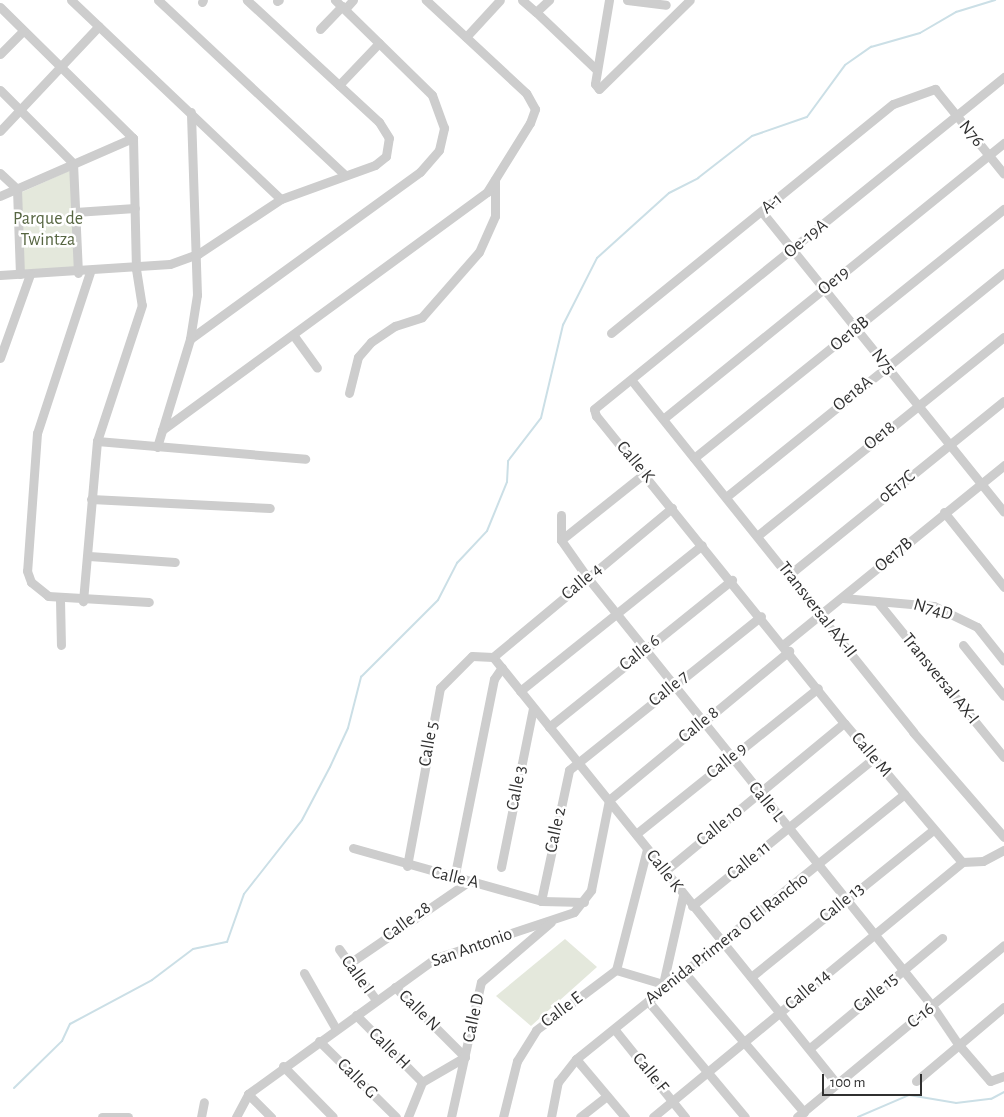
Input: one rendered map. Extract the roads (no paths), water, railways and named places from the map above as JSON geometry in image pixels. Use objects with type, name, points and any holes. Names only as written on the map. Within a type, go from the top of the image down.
[{"type":"street","points":[[71,0],[192,112],[281,200]]},
{"type":"street","points":[[158,0],[345,175]]},
{"type":"street","points":[[0,275],[136,269],[198,254],[281,200],[375,165],[386,156],[390,144],[379,122],[248,0]]},
{"type":"street","points":[[320,29],[341,5],[353,0]]},
{"type":"street","points":[[162,430],[294,336],[487,192],[495,179],[534,109],[526,93],[426,0]]},
{"type":"street","points":[[466,37],[500,0]]},
{"type":"street","points":[[522,0],[597,70]]},
{"type":"street","points":[[536,12],[549,0]]},
{"type":"street","points":[[609,0],[595,84],[599,89],[690,0]]},
{"type":"street","points":[[628,0],[667,3],[664,26]]},
{"type":"street","points":[[190,339],[420,172],[439,150],[444,128],[439,108],[432,95],[341,5]]},
{"type":"street","points":[[0,7],[22,31],[133,138],[136,269],[142,294],[139,320],[97,441],[91,499],[89,556],[83,601]]},
{"type":"street","points":[[0,131],[62,68],[99,26]]},
{"type":"street","points":[[0,54],[22,31]]},
{"type":"street","points":[[339,85],[379,43]]},
{"type":"street","name":"Oe-19A","points":[[607,400],[633,382],[1004,77]]},
{"type":"street","name":"A-1","points":[[610,333],[762,212],[893,104],[933,89],[938,93]]},
{"type":"street","points":[[0,90],[73,163],[78,273]]},
{"type":"street","name":"N76","points":[[938,93],[1004,174]]},
{"type":"street","points":[[157,447],[190,339],[198,254],[192,112]]},
{"type":"street","points":[[0,196],[133,138]]},
{"type":"street","name":"Oe19","points":[[663,419],[1004,143]]},
{"type":"street","points":[[0,172],[17,189],[25,274],[0,358]]},
{"type":"street","points":[[349,393],[358,357],[371,342],[395,326],[422,317],[479,252],[495,216],[495,179]]},
{"type":"street","points":[[75,212],[135,208]]},
{"type":"street","name":"Oe18B","points":[[694,458],[1004,209]]},
{"type":"street","name":"N75","points":[[762,212],[858,327],[886,367],[948,446],[1004,512]]},
{"type":"street","points":[[90,272],[38,433],[27,571],[39,591],[60,599],[149,602]]},
{"type":"street","name":"Oe18A","points":[[726,497],[1004,273]]},
{"type":"street","points":[[294,336],[317,368]]},
{"type":"street","name":"Oe18","points":[[757,536],[1004,337]]},
{"type":"street","name":"Transversal AX-II","points":[[633,382],[790,574],[820,614],[1004,837]]},
{"type":"street","name":"Calle K","points":[[607,400],[596,406],[596,416],[645,473],[786,647]]},
{"type":"street","name":"0E17C","points":[[790,574],[1004,401]]},
{"type":"street","points":[[97,441],[305,459]]},
{"type":"street","name":"Oe17B","points":[[786,647],[820,614],[843,598],[944,512],[1004,465]]},
{"type":"street","points":[[561,540],[645,473]]},
{"type":"street","points":[[91,499],[270,508]]},
{"type":"street","name":"Calle 4","points":[[493,657],[672,508]]},
{"type":"street","points":[[944,512],[1004,587]]},
{"type":"street","points":[[561,515],[561,540]]},
{"type":"street","name":"Calle L","points":[[561,540],[587,577],[702,722],[933,1007],[958,1044],[990,1081],[1004,1076]]},
{"type":"street","points":[[520,691],[702,545]]},
{"type":"street","points":[[89,556],[175,562]]},
{"type":"street","name":"Calle 6","points":[[549,727],[732,580]]},
{"type":"street","name":"N74D","points":[[843,598],[877,602],[916,602],[965,620],[977,627],[1004,661]]},
{"type":"street","points":[[60,599],[61,645]]},
{"type":"street","name":"Transversal AX-I","points":[[877,602],[1004,757]]},
{"type":"street","name":"Calle 7","points":[[578,763],[761,616]]},
{"type":"street","points":[[963,645],[1004,696]]},
{"type":"street","name":"Calle M","points":[[786,647],[844,723],[962,862]]},
{"type":"street","name":"Calle 8","points":[[609,800],[702,722],[786,647]]},
{"type":"street","name":"Calle 5","points":[[407,866],[440,688],[472,656],[493,657]]},
{"type":"street","name":"Calle K","points":[[493,657],[609,800],[682,895],[723,941],[837,1084]]},
{"type":"street","points":[[454,879],[494,679],[502,667]]},
{"type":"street","name":"Calle 9","points":[[636,834],[818,688]]},
{"type":"street","name":"Calle 3","points":[[501,868],[533,708]]},
{"type":"street","name":"Calle 10","points":[[665,871],[844,723]]},
{"type":"street","name":"Calle 11","points":[[692,906],[874,758]]},
{"type":"street","name":"Calle 2","points":[[541,900],[569,770],[578,763]]},
{"type":"street","name":"Avenida Primera O El Rancho","points":[[551,1117],[558,1082],[576,1059],[648,1001],[663,984],[684,971],[723,941],[819,865],[904,794]]},
{"type":"street","points":[[584,902],[591,890],[609,800]]},
{"type":"street","name":"Calle 13","points":[[751,977],[933,830]]},
{"type":"street","name":"Calle A","points":[[353,848],[454,879],[469,881],[558,904],[584,902]]},
{"type":"street","points":[[647,849],[616,970],[663,984],[682,895]]},
{"type":"street","points":[[962,862],[984,861],[1004,850]]},
{"type":"street","name":"Calle 14","points":[[653,1117],[962,862]]},
{"type":"street","name":"Calle 28","points":[[347,965],[469,881]]},
{"type":"street","name":"San Antonio","points":[[237,1114],[248,1094],[283,1066],[436,958],[558,918],[584,902]]},
{"type":"street","points":[[558,904],[558,918]]},
{"type":"street","name":"Calle D","points":[[451,1117],[481,982],[558,918]]},
{"type":"street","name":"Calle 15","points":[[810,1048],[942,938]]},
{"type":"street","name":"C-16","points":[[800,1115],[933,1007],[1004,945]]},
{"type":"street","name":"Calle I","points":[[339,949],[347,965],[376,1000]]},
{"type":"street","name":"Calle E","points":[[503,1117],[517,1061],[536,1030],[616,970]]},
{"type":"street","points":[[684,971],[744,1042],[800,1115]]},
{"type":"street","points":[[304,973],[336,1029]]},
{"type":"street","name":"Calle N","points":[[395,987],[465,1057]]},
{"type":"street","points":[[648,1001],[745,1117]]},
{"type":"street","points":[[916,1081],[1004,1007]]},
{"type":"street","name":"Calle H","points":[[356,1015],[422,1082]]},
{"type":"street","name":"Calle F","points":[[614,1030],[685,1117]]},
{"type":"street","name":"Calle G","points":[[319,1041],[396,1117]]},
{"type":"street","points":[[408,1117],[422,1082],[465,1057]]},
{"type":"street","points":[[576,1059],[625,1117]]},
{"type":"street","points":[[283,1066],[333,1117]]},
{"type":"street","points":[[248,1094],[271,1117]]},
{"type":"street","points":[[580,1117],[607,1096]]},
{"type":"street","points":[[202,1117],[204,1102]]},
{"type":"street","points":[[102,1117],[128,1117]]},
{"type":"waterway","points":[[14,1088],[62,1041],[70,1024],[152,980],[193,949],[227,942],[244,894],[302,820],[330,767],[348,728],[361,677],[438,600],[457,563],[487,531],[507,482],[508,461],[541,418],[563,325],[597,258],[669,193],[698,178],[752,136],[807,117],[845,65],[871,47],[920,33],[956,12],[995,0]]},
{"type":"waterway","points":[[858,1117],[909,1095],[956,1103],[991,1099],[1004,1092]]},
{"type":"park label","name":"Parque de Twintza","points":[[48,230]]}]
